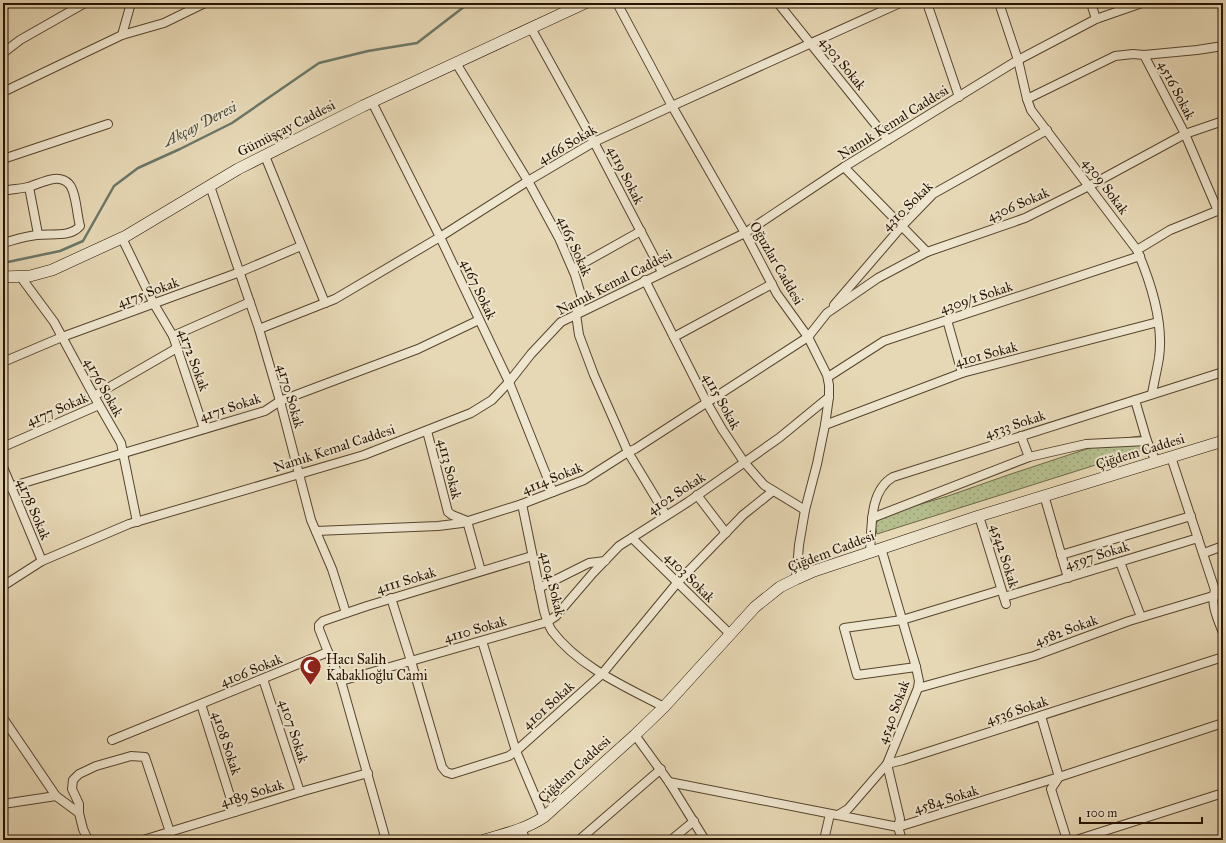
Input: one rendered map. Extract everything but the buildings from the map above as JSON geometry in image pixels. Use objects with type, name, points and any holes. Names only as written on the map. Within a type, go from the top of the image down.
[{"type":"street","points":[[3,53],[20,40],[85,3]]},
{"type":"street","points":[[122,35],[130,3]]},
{"type":"street","points":[[3,92],[122,35],[164,24],[205,3]]},
{"type":"street","name":"Gümüşçay Caddesi","points":[[3,277],[30,276],[52,270],[122,238],[238,169],[372,102],[585,3]]},
{"type":"street","name":"Oğuzlar Caddesi","points":[[617,3],[672,106],[746,233],[777,294],[808,337],[828,377],[829,397],[825,425],[805,510],[799,545],[796,579]]},
{"type":"street","name":"4303 Sokak","points":[[778,3],[888,140]]},
{"type":"street","name":"4166 Sokak","points":[[258,329],[334,300],[440,237],[594,142],[900,3]]},
{"type":"street","points":[[927,3],[959,96]]},
{"type":"street","name":"4309 Sokak","points":[[999,3],[1018,60],[1031,110],[1090,186],[1139,253],[1145,267],[1151,287],[1160,333],[1159,358],[1152,394]]},
{"type":"street","points":[[1091,3],[1096,19]]},
{"type":"street","name":"Namık Kemal Caddesi","points":[[3,586],[42,561],[137,522],[364,454],[456,420],[476,410],[492,400],[509,382],[531,354],[561,322],[645,280],[746,233],[844,167],[1018,60],[1096,19],[1142,3]]},
{"type":"street","name":"4119 Sokak","points":[[531,28],[594,142],[662,272]]},
{"type":"street","points":[[1144,55],[1223,46]]},
{"type":"street","name":"4516 Sokak","points":[[1027,99],[1115,56],[1134,54],[1144,55],[1185,134],[1221,210]]},
{"type":"street","name":"4165 Sokak","points":[[456,63],[528,182],[559,238],[581,295],[581,303],[576,314],[579,335],[594,375],[628,452],[666,515]]},
{"type":"street","name":"4167 Sokak","points":[[372,102],[440,237],[509,382],[553,492]]},
{"type":"street","name":"4306 Sokak","points":[[928,252],[1025,218],[1090,186],[1185,134],[1223,121]]},
{"type":"street","points":[[3,159],[108,124]]},
{"type":"street","name":"4310 Sokak","points":[[808,337],[902,226],[934,194],[1047,130]]},
{"type":"street","points":[[265,156],[325,303]]},
{"type":"street","points":[[844,167],[928,252]]},
{"type":"street","points":[[3,190],[29,187],[49,179],[63,180],[69,184],[73,193],[80,226],[76,231],[70,233],[38,234],[3,243]]},
{"type":"street","name":"4170 Sokak","points":[[210,186],[250,302],[280,401],[311,520],[332,570],[346,613]]},
{"type":"street","points":[[29,187],[38,234]]},
{"type":"street","name":"4309/1 Sokak","points":[[828,377],[884,341],[1139,253],[1170,230],[1221,210]]},
{"type":"street","points":[[572,269],[641,231]]},
{"type":"street","name":"4172 Sokak","points":[[122,238],[154,304],[173,336],[204,429]]},
{"type":"street","name":"4175 Sokak","points":[[3,362],[62,337],[240,272],[301,246]]},
{"type":"street","name":"4310 Sokak","points":[[827,314],[878,278],[928,252]]},
{"type":"street","name":"4176 Sokak","points":[[20,276],[54,322],[121,443],[137,522]]},
{"type":"street","name":"4115 Sokak","points":[[645,280],[707,403],[744,462],[764,485],[805,510]]},
{"type":"street","points":[[674,337],[772,284]]},
{"type":"street","points":[[173,336],[250,302]]},
{"type":"street","name":"4171 Sokak","points":[[7,488],[265,411],[280,401],[418,349],[479,320]]},
{"type":"street","points":[[947,320],[962,372]]},
{"type":"street","name":"4101 Sokak","points":[[825,425],[962,372],[1158,322]]},
{"type":"street","name":"4114 Sokak","points":[[316,531],[438,526],[468,521],[522,504],[584,480],[635,449],[808,337]]},
{"type":"street","points":[[94,396],[177,348]]},
{"type":"street","name":"4533 Sokak","points":[[870,552],[872,518],[877,495],[886,482],[893,477],[1223,372]]},
{"type":"street","name":"4102 Sokak","points":[[547,622],[556,616],[593,572],[619,546],[697,495],[779,438],[829,397]]},
{"type":"street","points":[[1135,400],[1147,441],[1156,462]]},
{"type":"street","name":"4177 Sokak","points":[[3,447],[99,405]]},
{"type":"street","name":"4113 Sokak","points":[[427,431],[448,512],[468,521]]},
{"type":"street","points":[[1021,436],[1029,457]]},
{"type":"street","points":[[872,518],[1029,457],[1086,444],[1147,441]]},
{"type":"street","name":"Çiğdem Caddesi","points":[[484,840],[522,828],[544,817],[664,707],[759,603],[780,587],[814,571],[881,548],[1044,495],[1223,441]]},
{"type":"street","points":[[1171,457],[1215,590],[1213,596],[1214,606],[1223,633]]},
{"type":"street","name":"4178 Sokak","points":[[3,467],[7,488],[42,561]]},
{"type":"street","name":"4101 Sokak","points":[[391,598],[411,660],[442,767],[446,772],[452,774],[509,756],[516,751],[602,674],[677,584],[743,515],[773,491]]},
{"type":"street","points":[[697,495],[726,532]]},
{"type":"street","points":[[1044,495],[1068,578]]},
{"type":"street","name":"4104 Sokak","points":[[522,504],[547,622],[552,631],[567,646],[602,674],[664,707]]},
{"type":"street","name":"4542 Sokak","points":[[979,516],[1004,597]]},
{"type":"street","name":"4597 Sokak","points":[[1061,555],[1191,516]]},
{"type":"street","points":[[468,521],[481,571]]},
{"type":"street","name":"4103 Sokak","points":[[632,538],[677,584],[730,634]]},
{"type":"street","name":"4597 Sokak","points":[[916,667],[857,675],[844,628],[902,620],[1004,597],[1198,538]]},
{"type":"street","points":[[1204,553],[1223,546]]},
{"type":"street","name":"4540 Sokak","points":[[881,548],[919,681],[918,688],[887,764],[900,819],[898,827],[902,840]]},
{"type":"street","name":"4111 Sokak","points":[[328,652],[318,625],[323,620],[532,556]]},
{"type":"street","points":[[539,588],[589,563],[605,561]]},
{"type":"street","points":[[1120,562],[1141,617]]},
{"type":"street","name":"4582 Sokak","points":[[918,688],[1034,656],[1141,617],[1223,593]]},
{"type":"street","name":"4110 Sokak","points":[[341,681],[547,622]]},
{"type":"street","points":[[482,641],[516,751],[544,817]]},
{"type":"street","points":[[328,652],[341,681],[386,840]]},
{"type":"street","name":"4106 Sokak","points":[[112,740],[328,652]]},
{"type":"street","name":"4536 Sokak","points":[[887,764],[1223,657]]},
{"type":"street","name":"4107 Sokak","points":[[263,679],[300,792]]},
{"type":"street","name":"4108 Sokak","points":[[201,704],[235,812]]},
{"type":"street","points":[[1041,716],[1059,777],[1051,789],[1066,840]]},
{"type":"street","points":[[3,718],[56,796],[79,813]]},
{"type":"street","name":"4584 Sokak","points":[[669,782],[898,827],[1059,777],[1223,723]]},
{"type":"street","points":[[635,735],[661,769],[705,840]]},
{"type":"street","points":[[88,840],[83,829],[79,813],[79,804],[72,789],[73,780],[79,774],[96,766],[131,756],[145,757],[170,832]]},
{"type":"street","points":[[824,840],[834,814],[848,809],[887,764]]},
{"type":"street","points":[[579,840],[661,769]]},
{"type":"street","name":"4189 Sokak","points":[[143,840],[368,773]]},
{"type":"street","points":[[1076,840],[1223,793]]},
{"type":"street","points":[[3,804],[56,796]]},
{"type":"street","points":[[671,840],[694,821]]},
{"type":"street","points":[[522,828],[526,840]]},
{"type":"green space","points":[[1140,436],[1143,450],[877,534],[875,525],[880,518],[894,512],[948,496],[1114,440]]},
{"type":"waterway","name":"Akçay Deresi","points":[[3,263],[60,251],[83,241],[114,186],[138,168],[232,123],[319,63],[368,51],[417,43],[469,3]]},
{"type":"place","name":"Hacı Salih Kabaklıoğlu Cami","points":[[310,686]]}]
